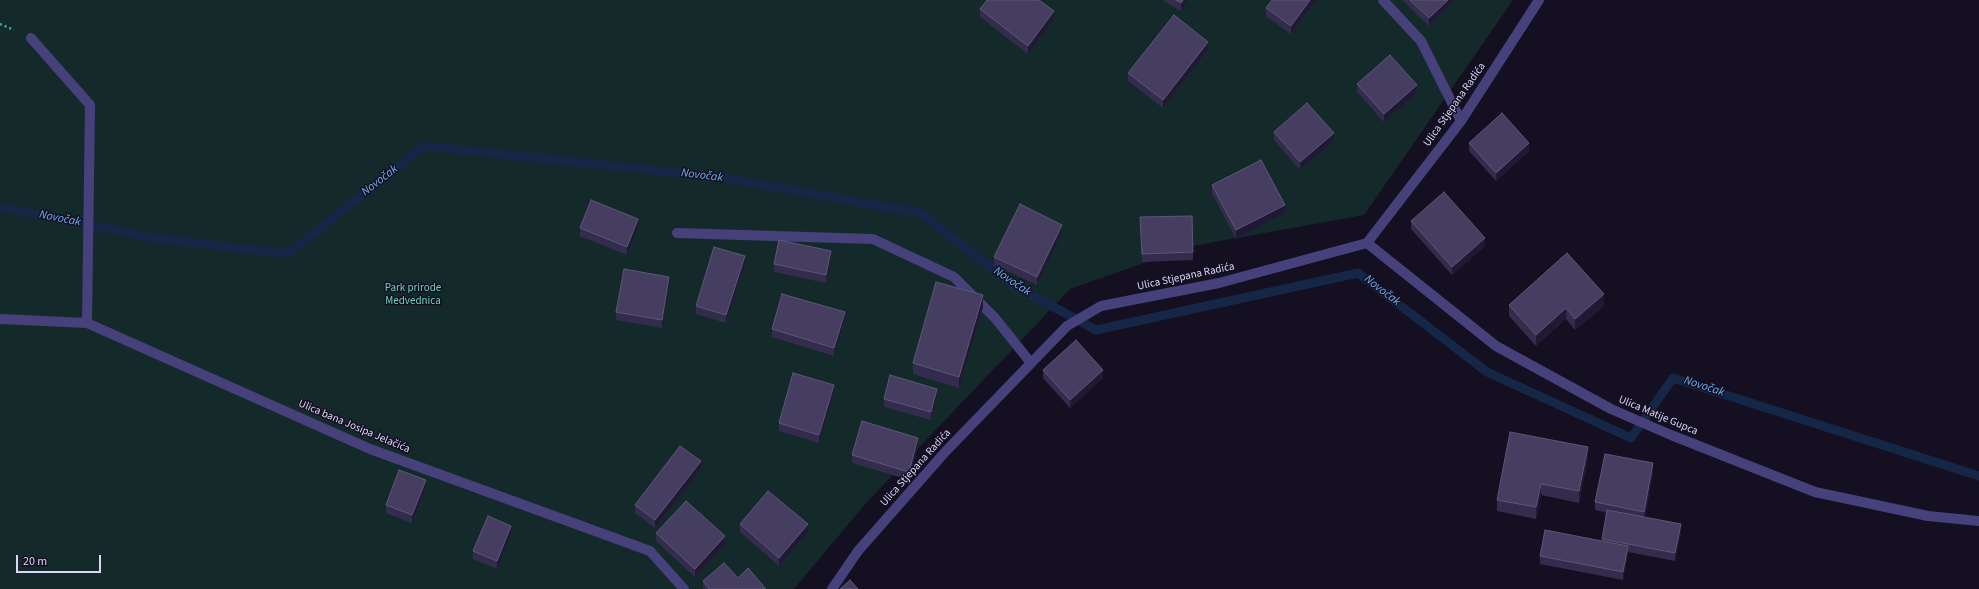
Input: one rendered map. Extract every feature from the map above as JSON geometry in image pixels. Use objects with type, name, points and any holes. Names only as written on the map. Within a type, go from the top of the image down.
[{"type":"street","points":[[1383,0],[1421,41],[1461,121]]},
{"type":"street","name":"Ulica Stjepana Radića","points":[[832,589],[858,551],[941,457],[1067,326],[1101,306],[1219,283],[1367,243],[1461,121],[1539,0]]},
{"type":"street","points":[[31,38],[90,105],[87,323]]},
{"type":"street","points":[[677,233],[873,239],[954,277],[995,318],[1030,363]]},
{"type":"street","name":"Ulica Matije Gupca","points":[[1367,243],[1496,346],[1611,409],[1671,435],[1815,492],[1928,516],[1979,522]]},
{"type":"street","name":"Ulica bana Josipa Jelačića","points":[[0,319],[87,323],[370,449],[650,550],[684,589]]},
{"type":"green space","name":"Park prirode Medvednica","points":[[0,0],[1513,0],[1364,215],[1192,246],[1070,289],[867,502],[794,589],[0,589]]},
{"type":"building","points":[[987,0],[1039,0],[1054,11],[1028,46],[980,9]]},
{"type":"building","points":[[1176,0],[1183,0],[1181,3]]},
{"type":"building","points":[[1272,0],[1310,0],[1291,26],[1266,8]]},
{"type":"building","points":[[1410,0],[1448,0],[1429,18]]},
{"type":"building","points":[[1174,15],[1208,42],[1163,100],[1128,73]]},
{"type":"building","points":[[1390,55],[1417,85],[1384,114],[1357,84]]},
{"type":"building","points":[[1307,103],[1334,133],[1300,162],[1274,132]]},
{"type":"building","points":[[1502,113],[1529,143],[1496,173],[1469,143]]},
{"type":"building","points":[[1261,160],[1285,205],[1236,230],[1212,185]]},
{"type":"building","points":[[1444,192],[1485,238],[1452,267],[1411,221]]},
{"type":"building","points":[[591,200],[638,219],[627,247],[580,228]]},
{"type":"building","points":[[1020,204],[1062,225],[1037,277],[994,257]]},
{"type":"building","points":[[1192,216],[1193,252],[1142,254],[1140,217]]},
{"type":"building","points":[[779,240],[831,251],[826,275],[774,264]]},
{"type":"building","points":[[714,247],[745,256],[726,315],[696,306]]},
{"type":"building","points":[[1567,253],[1604,294],[1575,319],[1566,308],[1536,335],[1509,305]]},
{"type":"building","points":[[624,269],[669,277],[662,320],[616,312]]},
{"type":"building","points":[[936,282],[983,295],[959,377],[913,363]]},
{"type":"building","points":[[782,294],[845,312],[834,348],[772,329]]},
{"type":"building","points":[[1076,340],[1103,370],[1070,400],[1043,370]]},
{"type":"building","points":[[793,373],[834,385],[819,435],[779,423]]},
{"type":"building","points":[[890,375],[937,389],[931,412],[884,399]]},
{"type":"building","points":[[862,421],[918,438],[909,472],[852,455]]},
{"type":"building","points":[[1510,432],[1588,447],[1579,491],[1541,484],[1536,507],[1497,500]]},
{"type":"building","points":[[680,446],[701,461],[655,520],[635,505]]},
{"type":"building","points":[[1605,454],[1653,463],[1644,512],[1595,502]]},
{"type":"building","points":[[399,470],[426,480],[412,515],[386,505]]},
{"type":"building","points":[[768,491],[808,524],[779,558],[740,524]]},
{"type":"building","points":[[686,501],[725,536],[695,569],[656,533]]},
{"type":"building","points":[[1607,510],[1681,524],[1675,553],[1602,539]]},
{"type":"building","points":[[488,516],[511,526],[497,561],[473,551]]},
{"type":"building","points":[[1545,530],[1628,546],[1623,572],[1540,556]]},
{"type":"building","points":[[724,563],[738,578],[748,568],[766,589],[709,589],[703,581]]},
{"type":"building","points":[[850,580],[858,589],[840,589]]},
{"type":"waterway","name":"Novočak","points":[[0,207],[155,238],[288,254],[424,146],[718,177],[921,213],[1015,286],[1096,330],[1358,273],[1487,372],[1631,438],[1673,378],[1979,476]]}]
